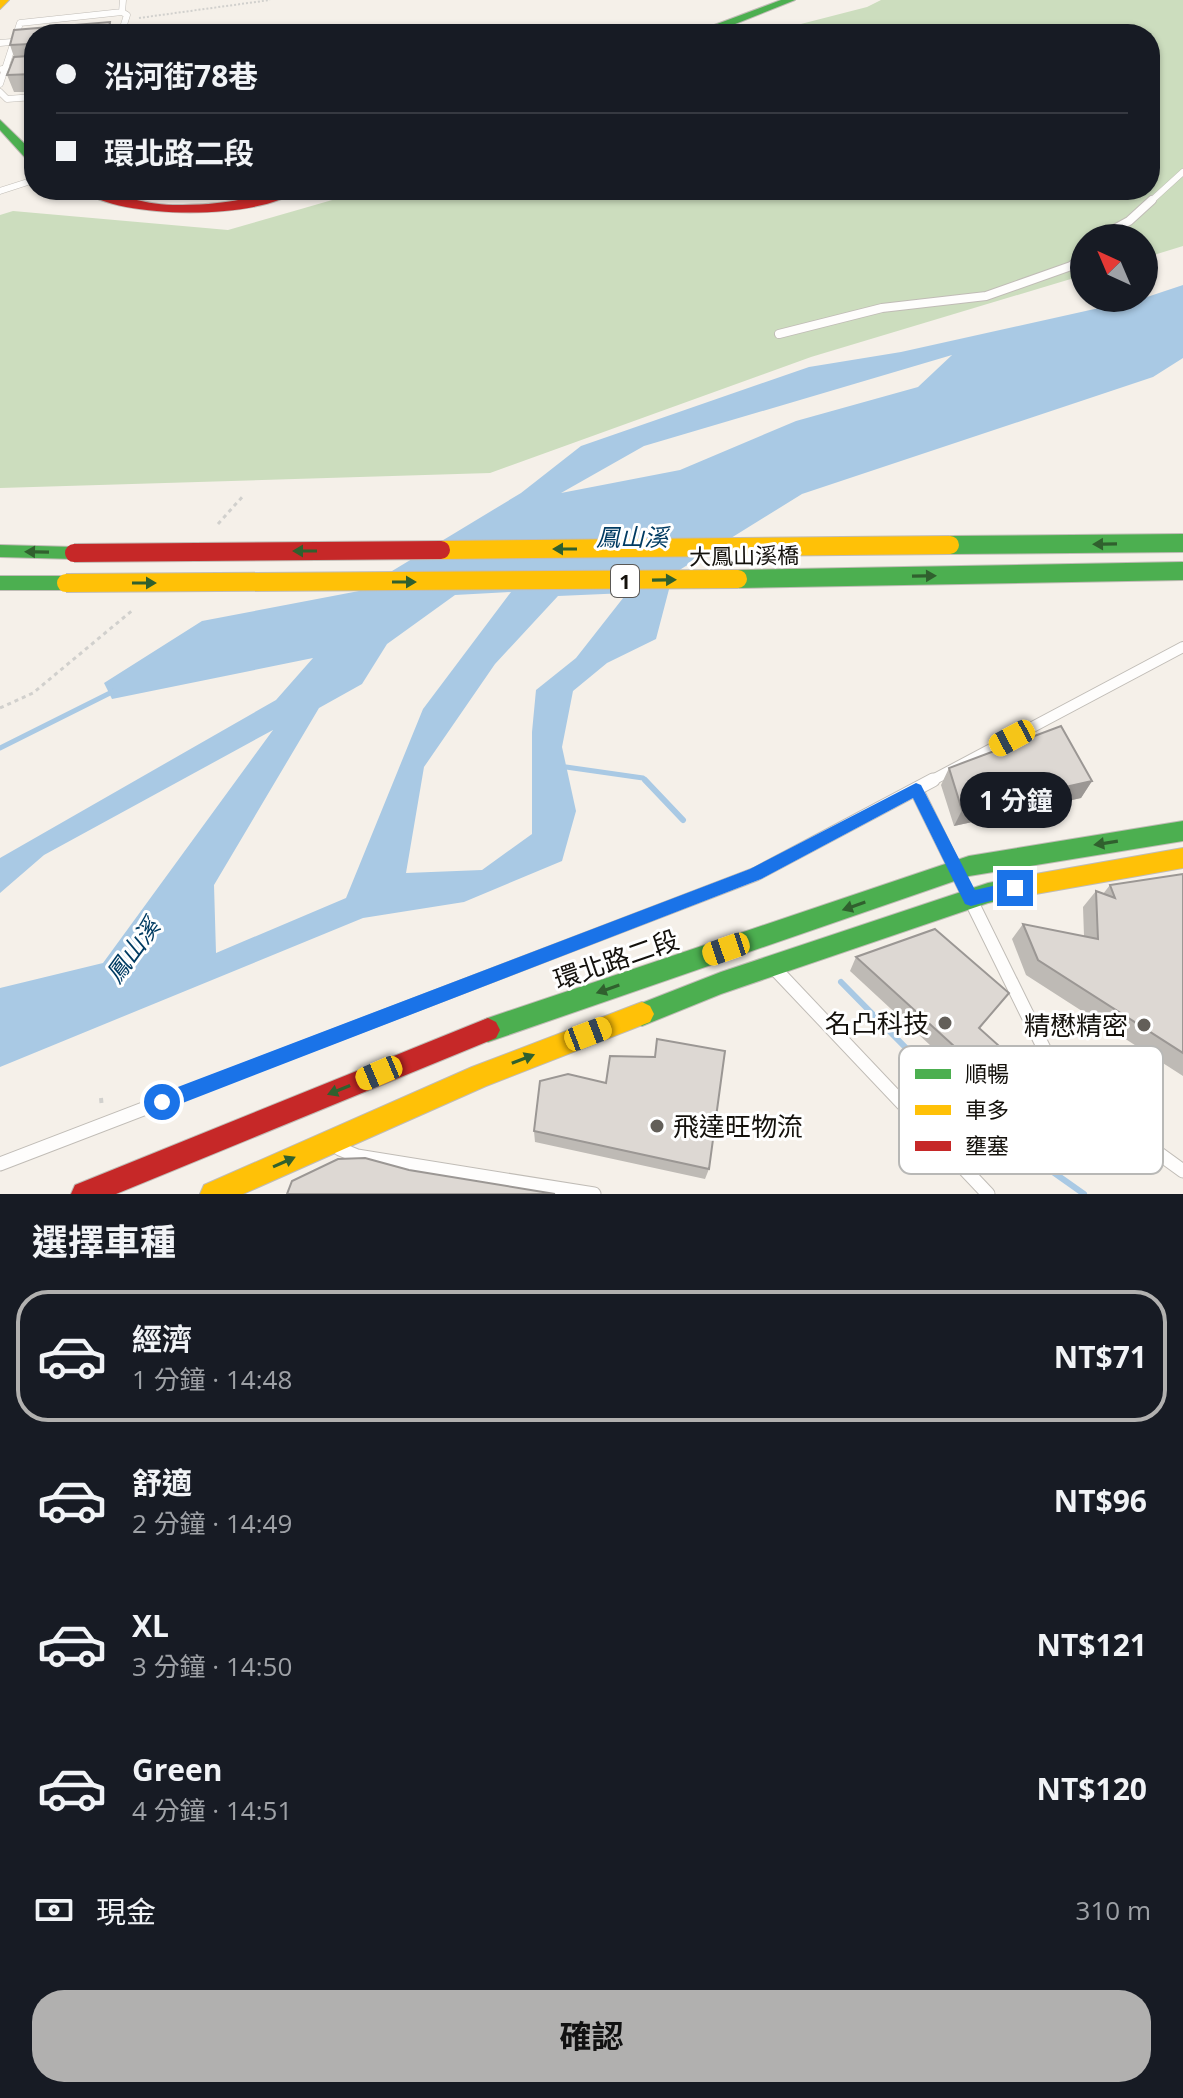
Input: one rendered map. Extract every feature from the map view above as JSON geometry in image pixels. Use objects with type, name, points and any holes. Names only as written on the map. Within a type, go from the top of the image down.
[{"type":"main road","points":[[0,6],[4,0]]},
{"type":"main road","points":[[727,24],[790,0]]},
{"type":"main road","points":[[0,123],[24,149]]},
{"type":"main road","points":[[118,200],[137,206],[207,208],[270,200]]},
{"type":"main road","name":"大鳳山溪橋","points":[[0,551],[74,553],[1183,543]]},
{"type":"main road","name":"大鳳山溪橋","points":[[0,583],[582,581],[1183,571]]},
{"type":"main road","name":"環北路二段","points":[[84,1194],[468,1037],[955,871],[1183,831]]},
{"type":"main road","points":[[213,1194],[481,1076],[772,966],[971,899],[1183,858]]},
{"type":"lane","points":[[122,24],[123,0]]},
{"type":"lane","points":[[0,84],[20,23],[124,16]]},
{"type":"lane","points":[[0,43],[24,41]]},
{"type":"lane","points":[[3,69],[24,68]]},
{"type":"lane","points":[[0,92],[7,99],[24,98]]},
{"type":"lane","points":[[1160,193],[1183,172]]},
{"type":"lane","points":[[0,191],[24,183]]},
{"type":"lane","points":[[1124,224],[1150,200]]},
{"type":"lane","points":[[779,334],[882,308],[986,296],[1070,266]]},
{"type":"lane","points":[[0,1164],[756,874],[1183,647]]},
{"type":"lane","points":[[916,789],[1043,1046]]},
{"type":"lane","points":[[772,966],[899,1100]]},
{"type":"lane","points":[[327,1143],[357,1156],[594,1194]]},
{"type":"lane","points":[[1163,1156],[1183,1171]]},
{"type":"lane","points":[[969,1174],[988,1194]]},
{"type":"path","points":[[124,16],[270,0]]},
{"type":"path","points":[[0,708],[33,693],[136,608]]},
{"type":"green space","points":[[881,0],[1183,0],[1183,246],[1158,254],[1158,224],[1070,224],[1070,279],[811,357],[490,473],[0,488],[0,215],[13,211],[228,230],[332,200],[1160,200],[1160,24],[801,24],[867,7]]},
{"type":"water","name":"鳳山溪","points":[[1183,285],[1183,358],[1153,377],[802,494],[673,574],[656,639],[607,663],[573,691],[562,747],[576,811],[562,861],[464,902],[363,918],[0,1067],[0,988],[103,963],[273,730],[44,855],[0,893],[0,858],[276,700],[313,658],[112,699],[104,683],[202,621],[359,591],[521,493],[581,446],[809,367],[901,352],[1081,312],[1158,312],[1158,293]],"holes":[[[952,355],[918,387],[796,421],[680,470],[561,493],[644,446]],[[511,592],[423,709],[346,898],[216,953],[214,885],[319,708],[362,684],[387,644],[455,595]],[[627,593],[576,658],[536,690],[532,732],[532,834],[482,870],[406,873],[424,767],[495,664],[558,596]]]},
{"type":"building","points":[[24,29],[24,44],[10,45],[14,30]]},
{"type":"building","points":[[24,56],[24,74],[7,75],[14,57]]},
{"type":"building","points":[[1061,726],[1092,781],[962,810],[949,768]]},
{"type":"building","name":"精懋精密","points":[[1183,874],[1183,1053],[1038,960],[1023,924],[1098,939],[1096,891],[1115,898],[1110,885]]},
{"type":"building","name":"名凸科技","points":[[935,929],[1009,993],[979,1028],[999,1046],[954,1046],[856,957]]},
{"type":"building","name":"飛達旺物流","points":[[657,1039],[725,1051],[709,1169],[534,1131],[540,1081],[568,1074],[606,1083],[610,1056],[655,1057]]},
{"type":"building","points":[[365,1158],[409,1170],[555,1194],[287,1194],[292,1181],[338,1159]]},
{"type":"waterway","points":[[0,748],[114,691]]},
{"type":"waterway","points":[[566,767],[645,780]]},
{"type":"waterway","points":[[645,780],[683,820]]},
{"type":"waterway","points":[[841,982],[904,1046]]},
{"type":"waterway","points":[[1056,1174],[1084,1194]]},
{"type":"traffic: fast","points":[[727,24],[790,0]]},
{"type":"traffic: fast","points":[[0,123],[24,149]]},
{"type":"traffic: fast","points":[[950,545],[1183,543]]},
{"type":"traffic: fast","points":[[0,551],[74,553]]},
{"type":"traffic: fast","points":[[738,579],[1183,571]]},
{"type":"traffic: fast","points":[[0,583],[66,583]]},
{"type":"traffic: fast","points":[[488,1030],[969,866],[1183,831]]},
{"type":"traffic: fast","points":[[642,1014],[721,983],[988,893],[1030,885]]},
{"type":"traffic: slow","points":[[0,6],[4,0]]},
{"type":"traffic: slow","points":[[441,550],[950,545]]},
{"type":"traffic: slow","points":[[66,583],[738,579]]},
{"type":"traffic: slow","points":[[1030,885],[1183,858]]},
{"type":"traffic: slow","points":[[213,1194],[481,1076],[642,1014]]},
{"type":"traffic: jam","points":[[118,200],[170,209],[214,207],[258,200]]},
{"type":"traffic: jam","points":[[74,553],[441,550]]},
{"type":"traffic: jam","points":[[84,1194],[488,1030]]},
{"type":"place","name":"名凸科技","points":[[945,1023]]},
{"type":"place","name":"精懋精密","points":[[1144,1025]]},
{"type":"place","name":"飛達旺物流","points":[[657,1126]]},
{"type":"route","points":[[162,1102],[756,874],[916,789],[971,899],[1015,888]]}]
